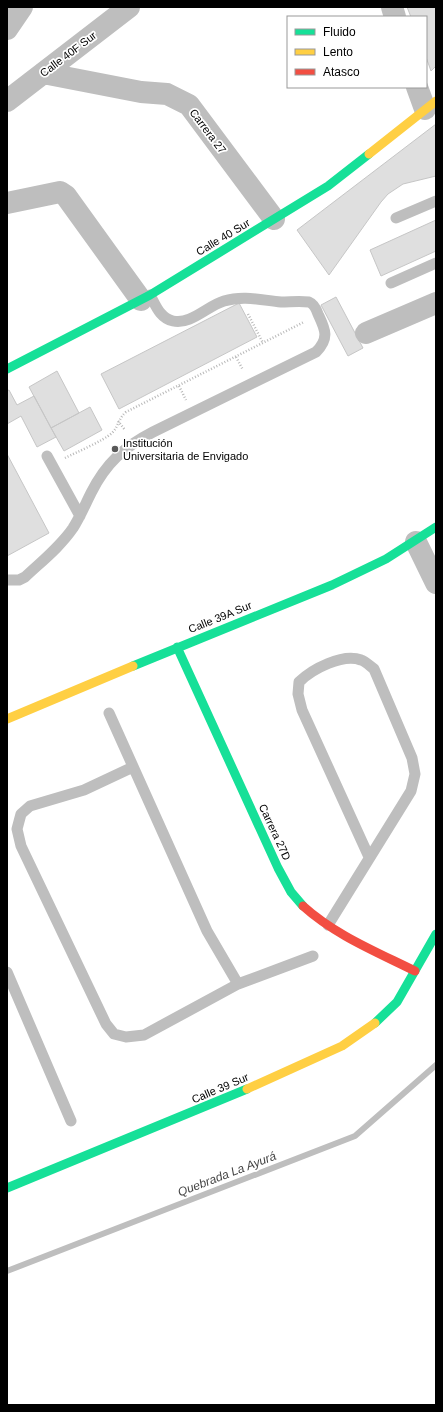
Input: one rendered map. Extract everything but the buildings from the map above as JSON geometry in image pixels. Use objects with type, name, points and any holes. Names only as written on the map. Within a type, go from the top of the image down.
[{"type":"street","points":[[7,29],[22,7]]},
{"type":"street","name":"Calle 40F Sur","points":[[7,101],[129,7]]},
{"type":"street","name":"Carrera 27","points":[[43,73],[141,92],[167,94],[189,105],[274,219]]},
{"type":"street","points":[[418,88],[431,105]]},
{"type":"street","name":"Calle 40 Sur","points":[[7,369],[145,297],[328,186],[431,105]]},
{"type":"street","points":[[7,203],[60,192],[66,196],[145,297]]},
{"type":"street","points":[[366,333],[436,304]]},
{"type":"street","name":"Calle 39A Sur","points":[[7,719],[178,647],[346,580],[416,542],[436,527]]},
{"type":"street","points":[[416,542],[436,583]]},
{"type":"street","name":"Carrera 27D","points":[[178,647],[278,868],[294,895],[312,913],[328,925],[415,971]]},
{"type":"street","name":"Calle 39 Sur","points":[[7,1188],[264,1082],[342,1046],[373,1025],[397,1002],[436,934]]},
{"type":"lane","points":[[396,218],[436,201]]},
{"type":"lane","points":[[391,283],[436,263]]},
{"type":"lane","points":[[9,582],[19,580],[25,576],[62,543],[80,516],[90,493],[103,470],[135,442],[316,352],[324,342],[326,334],[319,315],[312,304],[308,302],[280,302],[240,298],[222,301],[190,319],[176,322],[167,319],[145,297]]},
{"type":"lane","points":[[50,461],[80,516]]},
{"type":"lane","points":[[328,925],[411,791],[415,774],[412,758],[374,669],[362,660],[348,657],[316,668],[306,674],[299,682],[298,694],[302,710],[370,857]]},
{"type":"lane","points":[[110,713],[207,931],[238,984]]},
{"type":"lane","points":[[133,766],[84,790],[30,806],[21,814],[12,828],[106,1024],[114,1034],[126,1037],[144,1035],[238,984],[313,956]]},
{"type":"lane","points":[[7,972],[71,1121]]},
{"type":"path","points":[[240,298],[263,343]]},
{"type":"path","points":[[50,461],[109,435],[116,428],[121,416],[126,412],[319,315]]},
{"type":"waterway","name":"Quebrada La Ayurá","points":[[7,1271],[355,1136],[436,1065]]},
{"type":"traffic: fast","points":[[7,369],[150,295],[328,186],[369,154]]},
{"type":"traffic: fast","points":[[133,666],[332,585],[386,559],[436,527]]},
{"type":"traffic: fast","points":[[177,647],[278,868],[291,892],[303,906]]},
{"type":"traffic: fast","points":[[375,1023],[397,1002],[436,934]]},
{"type":"traffic: fast","points":[[7,1188],[247,1089]]},
{"type":"traffic: slow","points":[[369,154],[436,101]]},
{"type":"traffic: slow","points":[[7,719],[133,666]]},
{"type":"traffic: slow","points":[[247,1089],[342,1046],[375,1023]]},
{"type":"traffic: jam","points":[[303,906],[342,934],[415,971]]},
{"type":"place","name":"Institución Universitaria de Envigado","points":[[115,449]]}]
